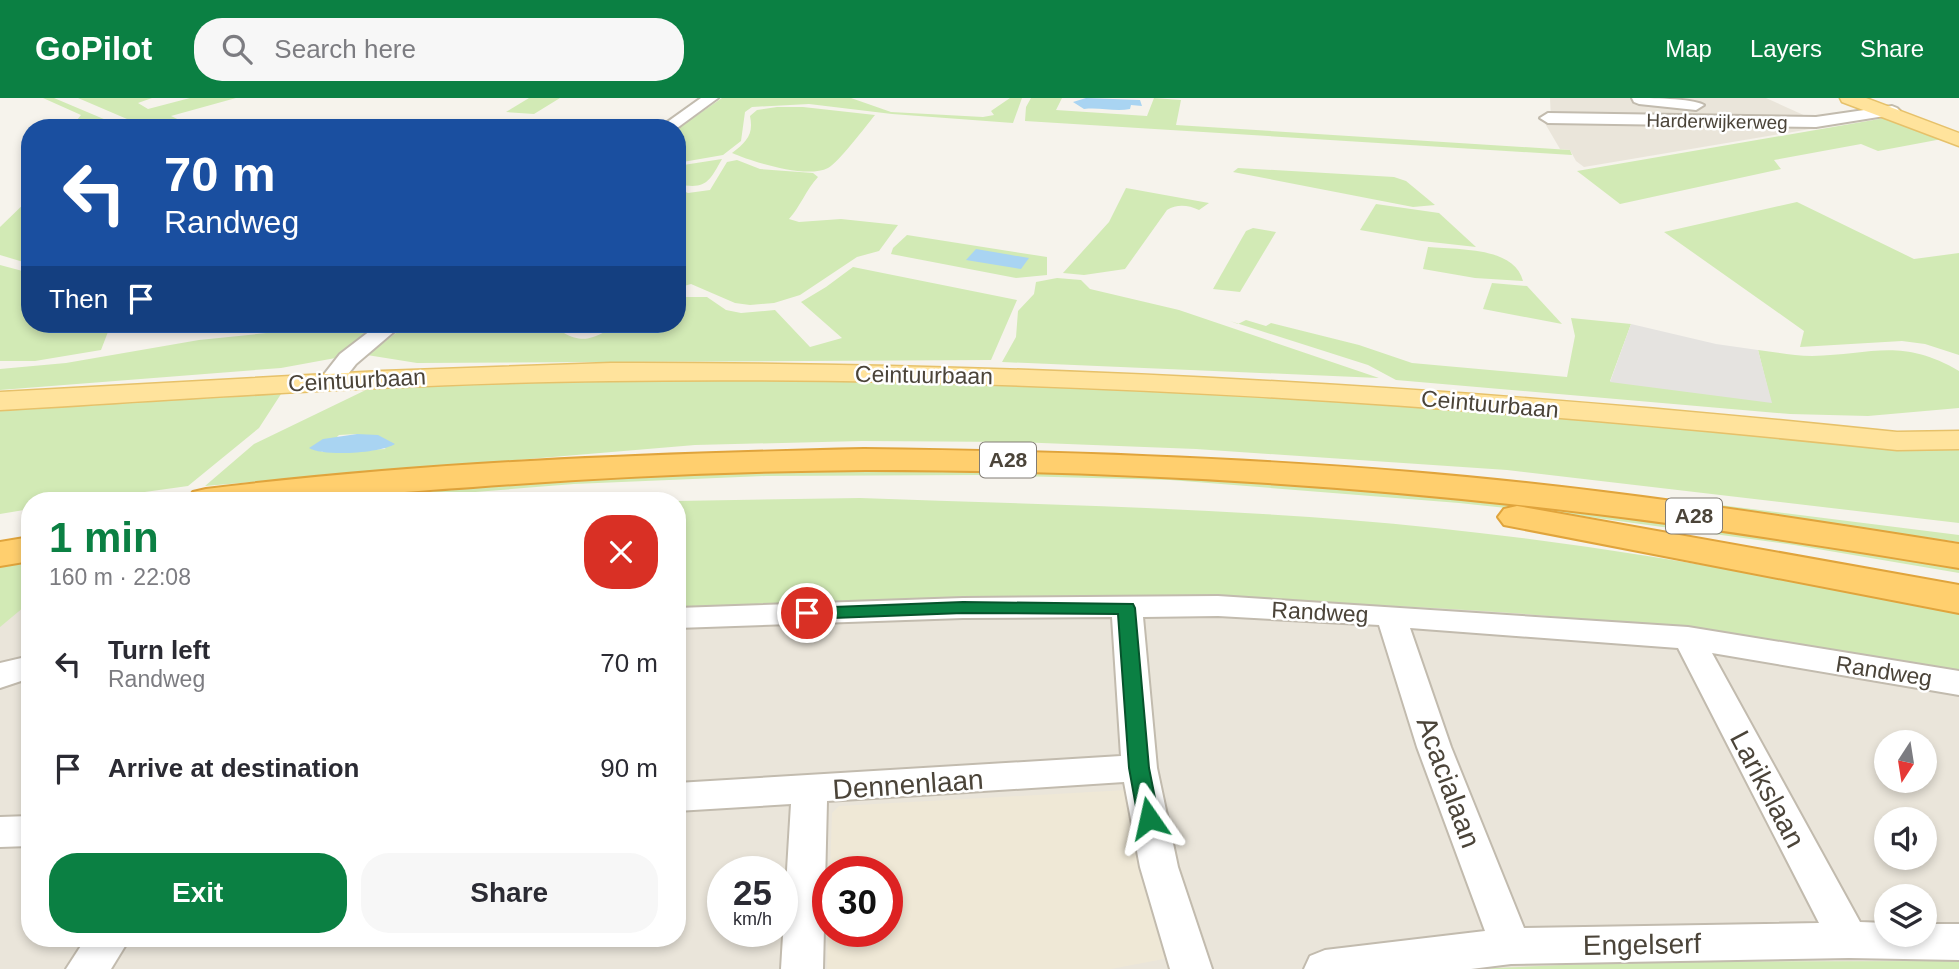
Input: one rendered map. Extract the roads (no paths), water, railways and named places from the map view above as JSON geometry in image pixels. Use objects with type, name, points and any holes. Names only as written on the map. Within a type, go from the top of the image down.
[{"type":"highway","name":"A28","points":[[290,492],[408,480],[588,467],[773,459],[1062,460],[1210,467],[1428,484],[1645,492],[1959,531]]},
{"type":"highway","name":"A28","points":[[575,492],[654,487],[890,481],[1064,483],[1207,490],[1500,514],[1756,548],[1959,581]]},
{"type":"highway","name":"A28","points":[[1428,484],[1733,521],[1959,556]]},
{"type":"highway","name":"A28","points":[[1500,514],[1959,600]]},
{"type":"highway","points":[[0,529],[21,526]]},
{"type":"highway","points":[[0,554],[21,550]]},
{"type":"main road","name":"Harderwijkerweg","points":[[1849,98],[1959,138]]},
{"type":"main road","name":"Harderwijkerweg","points":[[1858,98],[1888,112]]},
{"type":"main road","name":"Ceintuurbaan","points":[[0,401],[426,376],[613,372],[1038,378],[1255,387],[1446,400],[1897,441],[1959,440]]},
{"type":"main road","name":"Ceintuurbaan","points":[[1846,435],[1959,427]]},
{"type":"street","points":[[680,119],[710,98]]},
{"type":"street","points":[[1639,99],[1699,105],[1733,121]]},
{"type":"street","name":"Harderwijkerweg","points":[[1548,118],[1816,122],[1888,112]]},
{"type":"street","points":[[330,382],[348,359],[381,333]]},
{"type":"street","name":"Randweg","points":[[686,618],[963,608],[1218,606],[1391,616],[1688,639],[1959,683]]},
{"type":"street","points":[[1127,608],[1139,768],[1158,867],[1191,969]]},
{"type":"street","name":"Acacialaan","points":[[1391,616],[1434,747],[1511,946]]},
{"type":"street","name":"Larikslaan","points":[[1688,639],[1849,940]]},
{"type":"street","points":[[0,677],[21,669]]},
{"type":"street","name":"Dennenlaan","points":[[686,797],[1139,768]]},
{"type":"street","points":[[802,969],[810,790]]},
{"type":"street","points":[[0,832],[21,831]]},
{"type":"street","name":"Engelserf","points":[[1325,969],[1511,946],[1849,940],[1959,942]]},
{"type":"street","points":[[87,969],[103,947]]},
{"type":"water","points":[[1086,98],[1140,100],[1142,106],[1131,105],[1130,109],[1124,110],[1084,109],[1073,102]]},
{"type":"water","points":[[976,249],[1029,258],[1021,269],[966,260]]},
{"type":"water","points":[[357,434],[378,435],[395,444],[378,450],[352,453],[316,451],[309,448],[323,439]]}]
